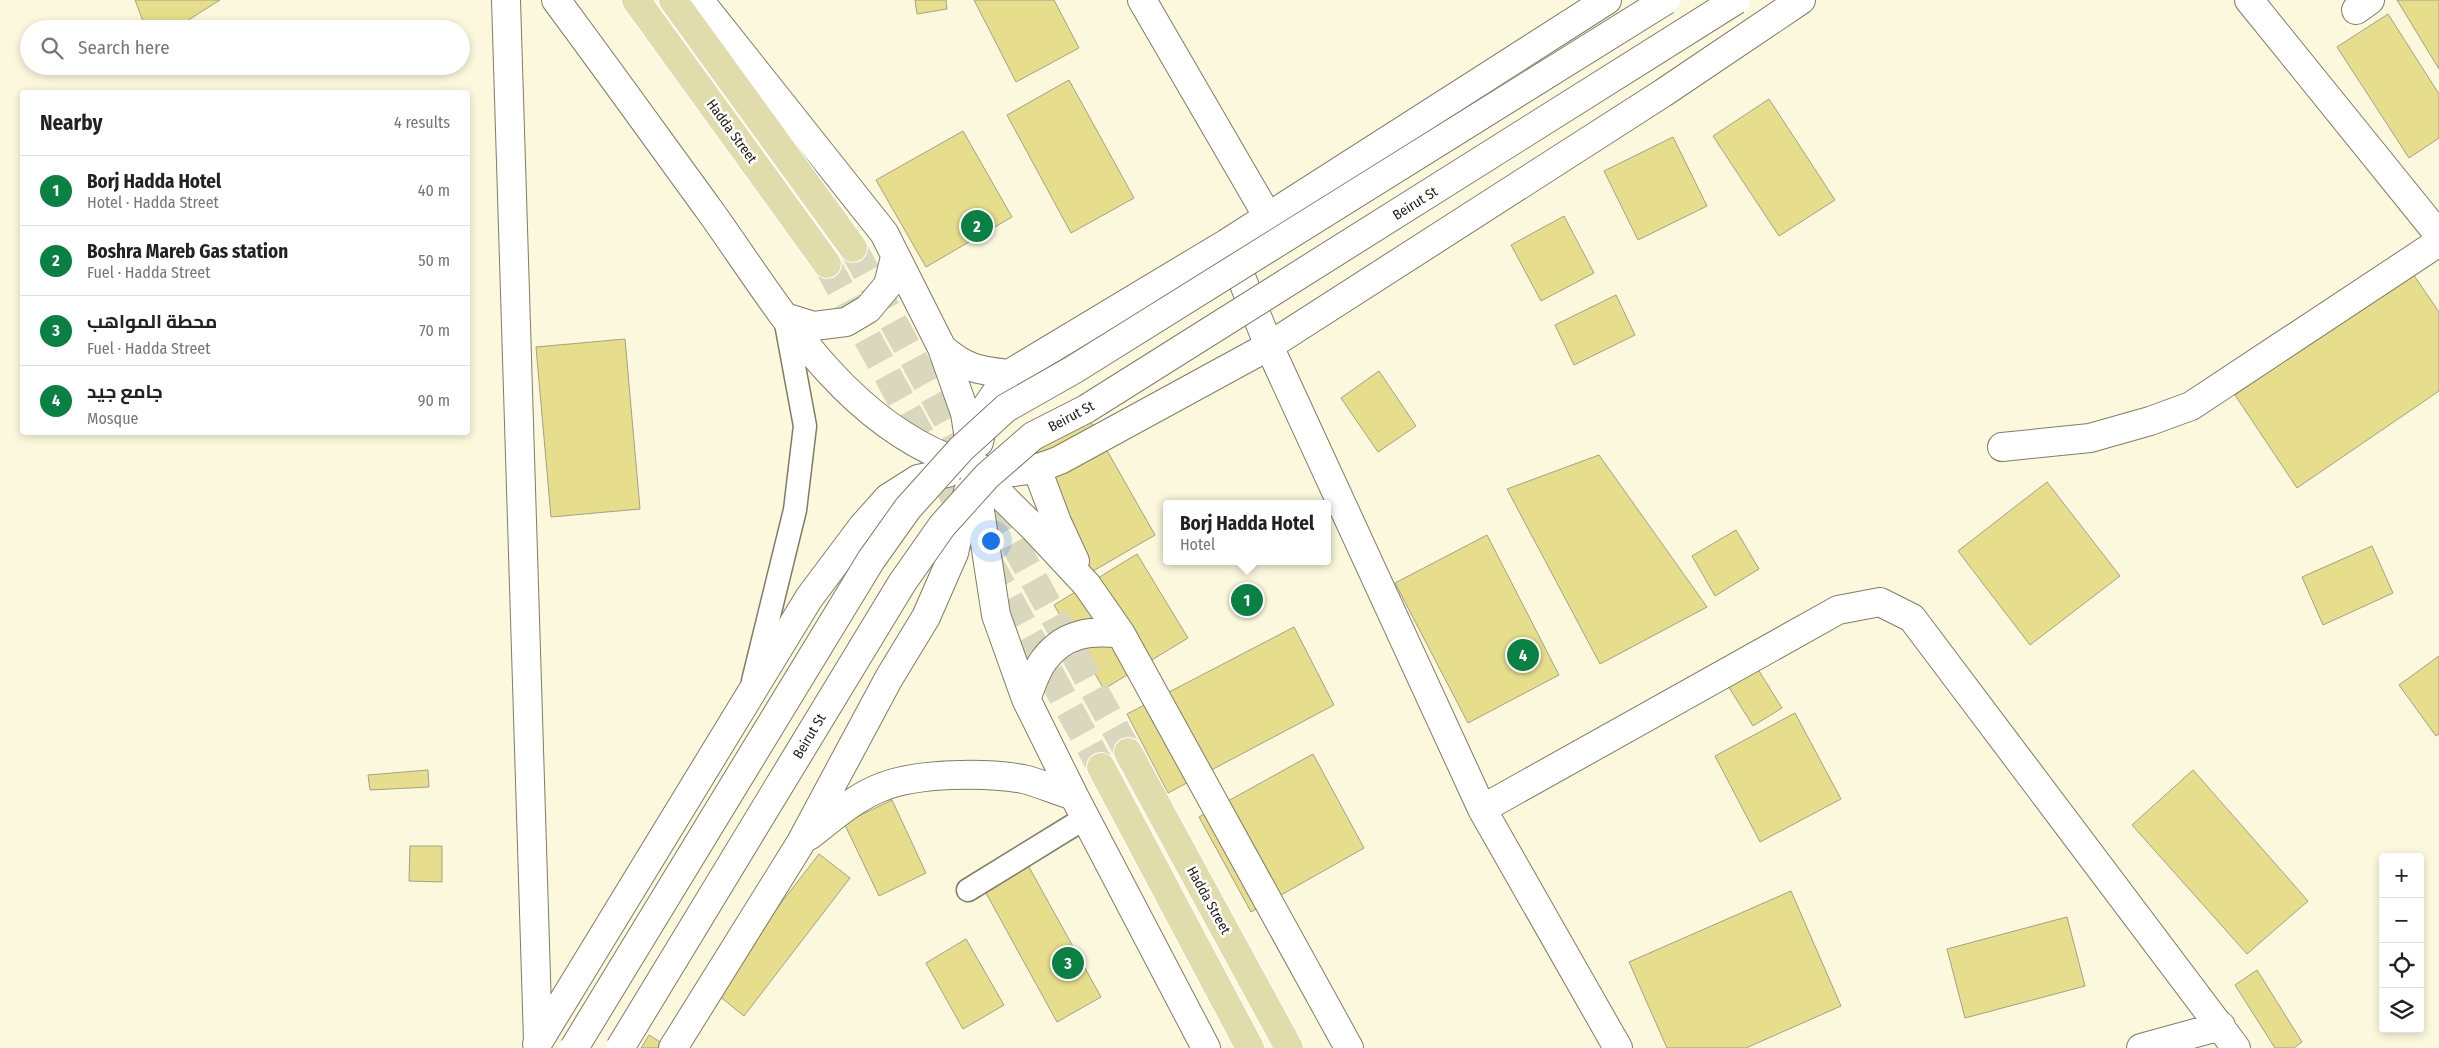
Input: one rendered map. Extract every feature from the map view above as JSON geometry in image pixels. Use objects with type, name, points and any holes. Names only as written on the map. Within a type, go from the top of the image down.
[{"type":"main road","name":"Hadda Street","points":[[636,0],[827,264]]},
{"type":"main road","points":[[673,0],[853,248]]},
{"type":"main road","name":"Hadda Street","points":[[1128,752],[1289,1048]]},
{"type":"main road","points":[[1101,767],[1250,1048]]},
{"type":"street","points":[[506,0],[536,1045]]},
{"type":"street","points":[[556,0],[785,317],[832,376],[880,422],[922,448],[973,468],[1018,473],[1037,469],[1068,455],[1269,346],[1655,98],[1801,0]]},
{"type":"street","points":[[699,0],[884,233],[942,348],[965,413],[996,615],[1026,699],[1080,807],[1206,1048]]},
{"type":"street","points":[[1142,0],[1268,216]]},
{"type":"street","points":[[673,1048],[800,844],[889,678],[926,617],[954,553],[987,406],[1009,374],[1227,243],[1607,0]]},
{"type":"street","points":[[574,1048],[870,560],[908,508],[960,449],[1006,408],[1073,370],[1666,0]]},
{"type":"street","name":"Beirut St","points":[[620,1048],[902,583],[942,526],[987,476],[1033,436],[1086,409],[1736,0]]},
{"type":"street","points":[[2249,0],[2439,235]]},
{"type":"street","points":[[2002,447],[2090,438],[2150,421],[2191,406],[2439,242]]},
{"type":"street","points":[[1227,243],[1269,346],[1482,809],[1618,1048]]},
{"type":"street","points":[[785,317],[814,326],[846,322],[868,309],[888,285],[895,257]]},
{"type":"street","points":[[942,348],[959,363],[982,370],[1009,374]]},
{"type":"street","points":[[536,1045],[809,598],[863,526],[888,498],[918,479],[973,468]]},
{"type":"street","points":[[973,468],[1034,528],[1087,585],[1121,634],[1349,1048]]},
{"type":"street","points":[[1037,469],[1057,522],[1087,585]]},
{"type":"street","points":[[1482,809],[1838,610],[1880,602],[1912,618],[2228,1037],[2141,1048]]},
{"type":"street","points":[[1026,699],[1044,660],[1067,639],[1095,631],[1121,634]]},
{"type":"street","points":[[800,844],[842,810],[882,787],[923,777],[979,775],[1023,779],[1080,807]]},
{"type":"lane","points":[[750,694],[795,510],[805,426],[785,317]]},
{"type":"lane","points":[[968,890],[1080,807]]},
{"type":"building","points":[[135,0],[220,0],[188,20],[143,20]]},
{"type":"building","points":[[915,0],[946,0],[947,9],[917,14]]},
{"type":"building","points":[[974,0],[1054,0],[1079,48],[1016,82]]},
{"type":"building","points":[[2397,0],[2439,0],[2439,69]]},
{"type":"building","points":[[2388,14],[2439,94],[2439,138],[2409,158],[2337,47]]},
{"type":"building","points":[[1069,80],[1134,198],[1071,233],[1007,115]]},
{"type":"building","points":[[1769,99],[1835,200],[1779,236],[1713,136]]},
{"type":"building","points":[[963,131],[1012,217],[926,267],[876,180]]},
{"type":"building","points":[[1673,137],[1707,206],[1638,240],[1604,171]]},
{"type":"building","points":[[1564,216],[1594,273],[1541,301],[1511,245]]},
{"type":"building","points":[[2413,274],[2439,312],[2439,391],[2297,488],[2235,395]]},
{"type":"building","points":[[1616,295],[1635,335],[1574,365],[1555,325]]},
{"type":"building","points":[[625,339],[640,509],[551,517],[536,347]]},
{"type":"building","points":[[1379,371],[1416,426],[1378,452],[1341,398]]},
{"type":"building","points":[[1088,417],[1155,535],[1088,574],[1021,456]]},
{"type":"building","points":[[1599,455],[1707,607],[1600,664],[1507,489]]},
{"type":"building","points":[[2047,482],[2120,576],[2030,645],[1958,551]]},
{"type":"building","points":[[1736,530],[1759,569],[1715,596],[1692,556]]},
{"type":"building","points":[[1487,535],[1559,675],[1468,723],[1395,583]]},
{"type":"building","points":[[2372,546],[2393,593],[2323,625],[2302,577]]},
{"type":"building","points":[[1137,554],[1188,638],[1104,689],[1054,605]]},
{"type":"building","points":[[1294,627],[1334,705],[1168,793],[1127,714]]},
{"type":"building","points":[[1746,650],[1782,708],[1753,726],[1717,668]]},
{"type":"building","points":[[2439,656],[2439,734],[2436,736],[2399,685]]},
{"type":"building","points":[[1795,713],[1841,799],[1760,842],[1715,756]]},
{"type":"building","points":[[1313,754],[1364,848],[1251,912],[1199,817]]},
{"type":"building","points":[[428,770],[429,787],[370,790],[368,775]]},
{"type":"building","points":[[2193,770],[2308,901],[2247,954],[2132,825]]},
{"type":"building","points":[[892,800],[926,873],[879,896],[844,823]]},
{"type":"building","points":[[410,846],[442,846],[442,882],[409,881]]},
{"type":"building","points":[[819,854],[850,878],[744,1016],[713,991]]},
{"type":"building","points":[[1025,860],[1101,997],[1057,1022],[981,884]]},
{"type":"building","points":[[1791,891],[1841,1006],[1746,1048],[1667,1048],[1629,962]]},
{"type":"building","points":[[2067,917],[2085,986],[1965,1018],[1947,949]]},
{"type":"building","points":[[966,939],[1004,1005],[963,1029],[926,963]]},
{"type":"building","points":[[2257,970],[2302,1042],[2294,1048],[2275,1048],[2235,985]]},
{"type":"building","points":[[649,1035],[670,1048],[641,1048]]},
{"type":"tunnel","points":[[853,248],[1128,752]]},
{"type":"tunnel","points":[[827,264],[970,526]]},
{"type":"tunnel","points":[[989,562],[1101,767]]},
{"type":"place","name":"Boshra Mareb Gas station","points":[[977,226]]},
{"type":"place","name":"Borj Hadda Hotel","points":[[1247,600]]},
{"type":"place","name":"جامع جيد","points":[[1523,655]]},
{"type":"place","name":"محطة المواهب","points":[[1068,963]]}]
